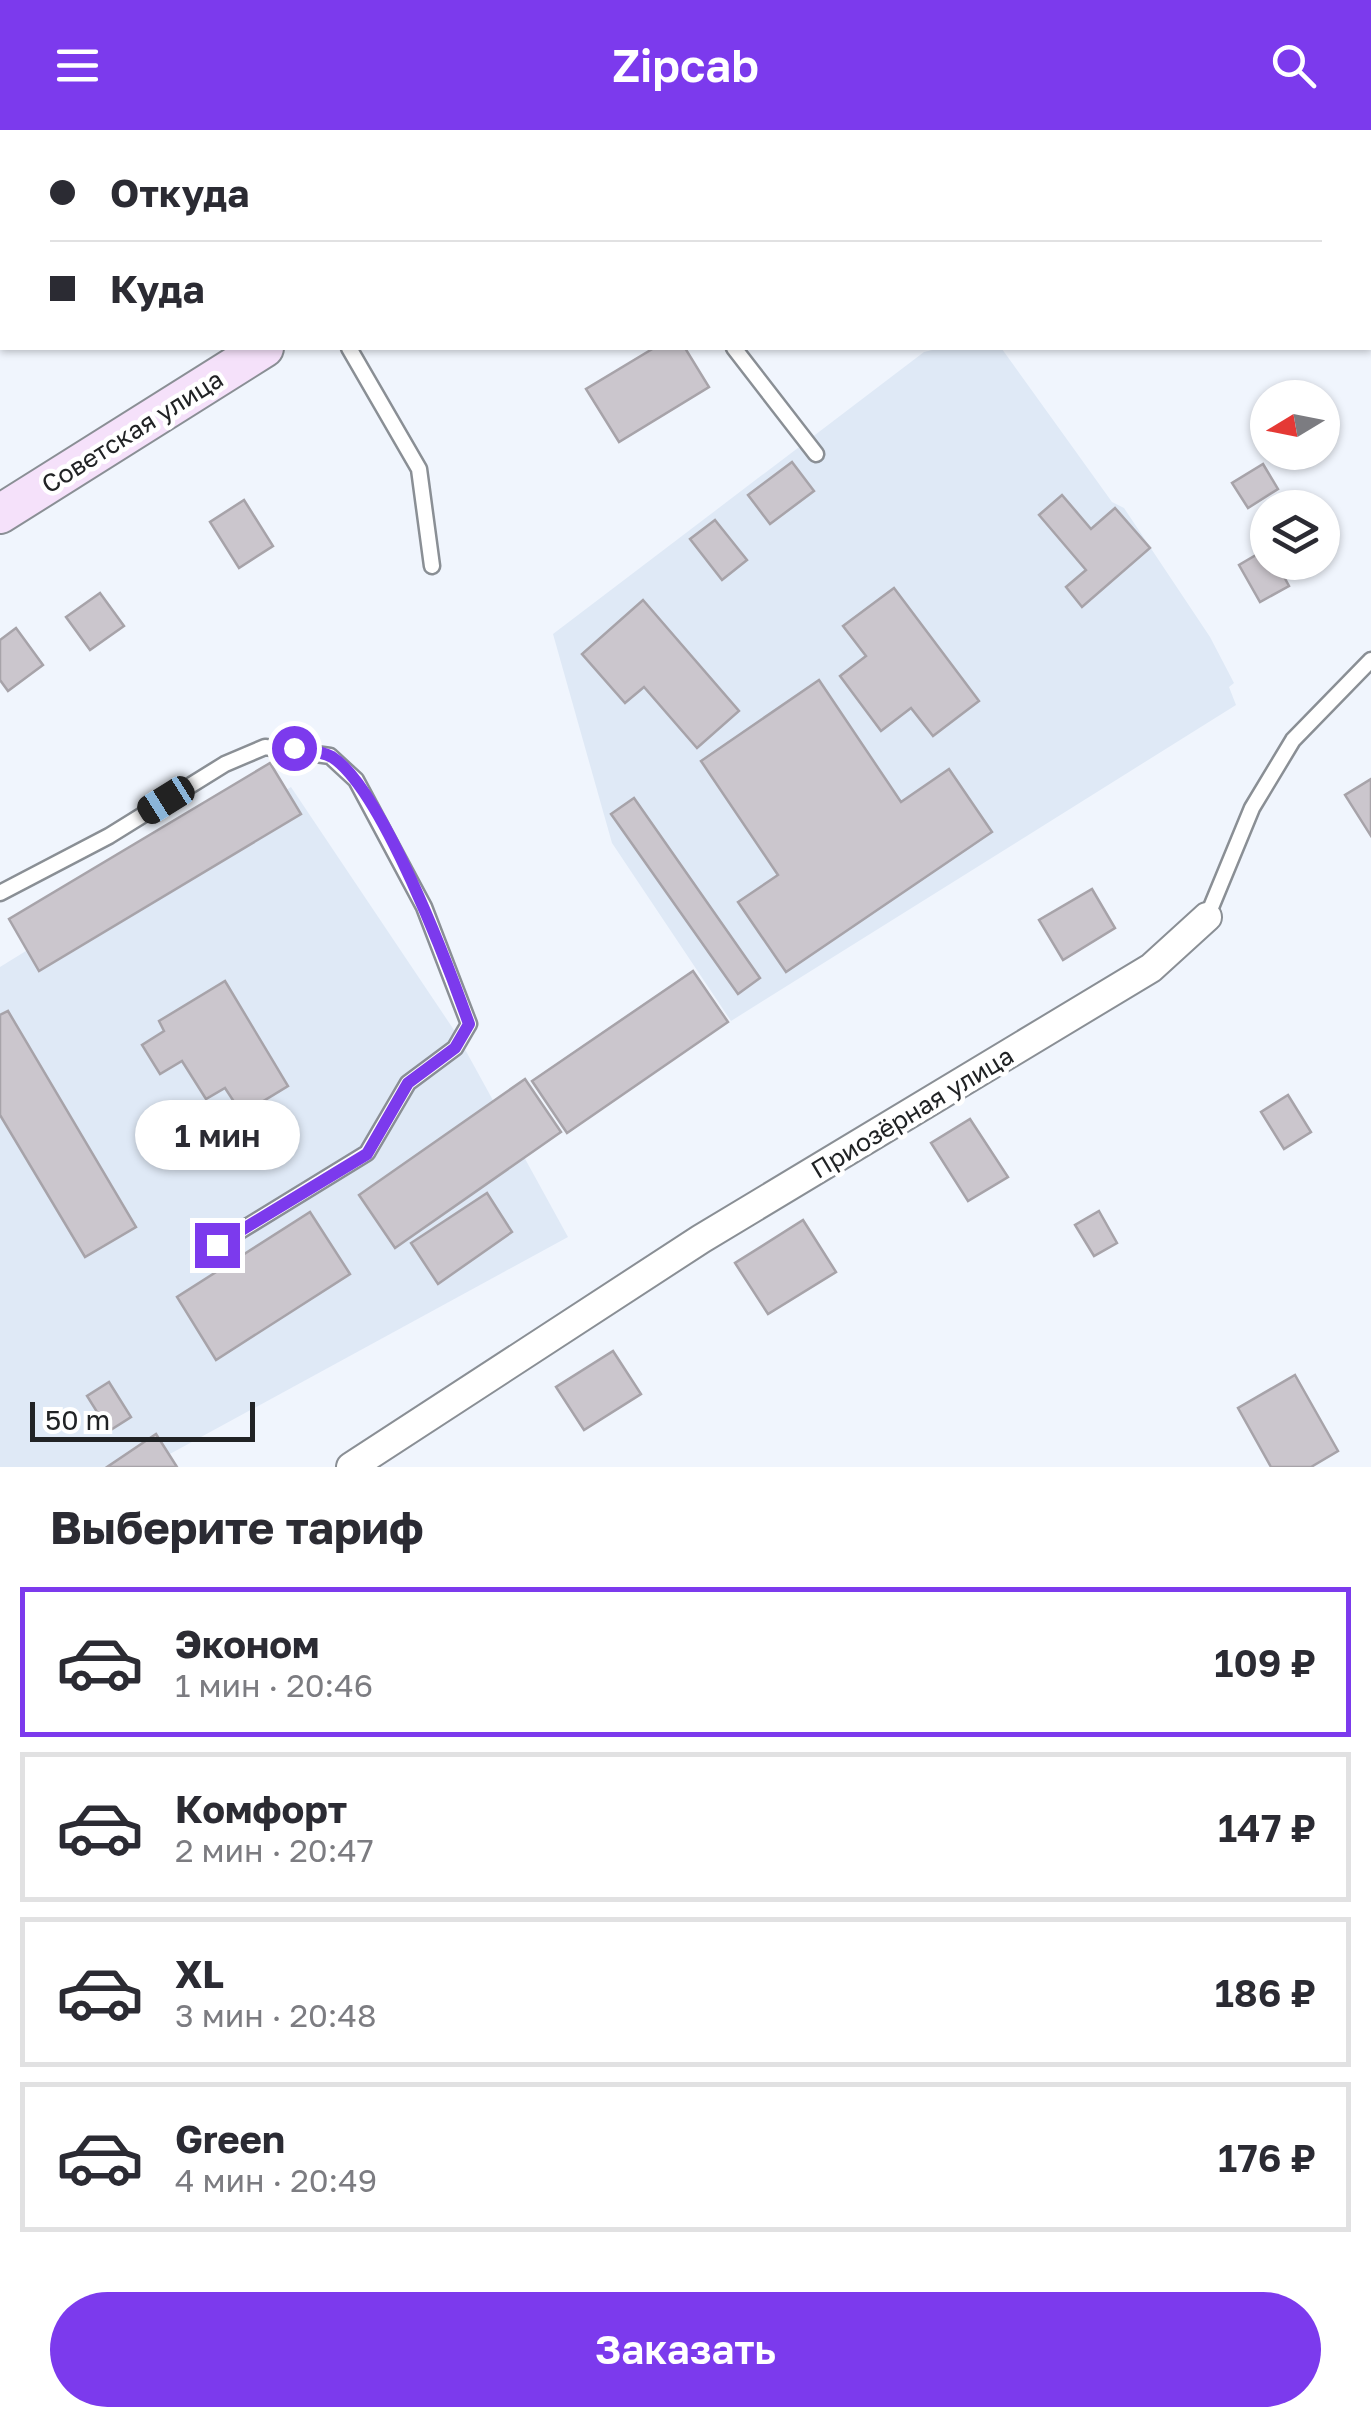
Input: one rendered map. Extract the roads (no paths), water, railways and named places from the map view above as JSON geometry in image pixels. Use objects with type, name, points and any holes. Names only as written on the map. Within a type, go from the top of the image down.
[{"type":"main road","name":"Советская улица","points":[[0,514],[261,350]]},
{"type":"street","name":"Приозёрная улица","points":[[351,1467],[701,1239],[1151,968],[1207,917]]},
{"type":"lane","points":[[350,350],[418,469],[432,566]]},
{"type":"lane","points":[[736,350],[816,454]]},
{"type":"lane","name":"Приозёрная улица","points":[[1207,917],[1252,808],[1293,740],[1371,660]]},
{"type":"lane","points":[[0,892],[109,836],[224,764],[265,747],[330,756],[356,780],[424,907],[469,1024],[455,1048],[408,1083],[367,1154],[217,1245]]}]
